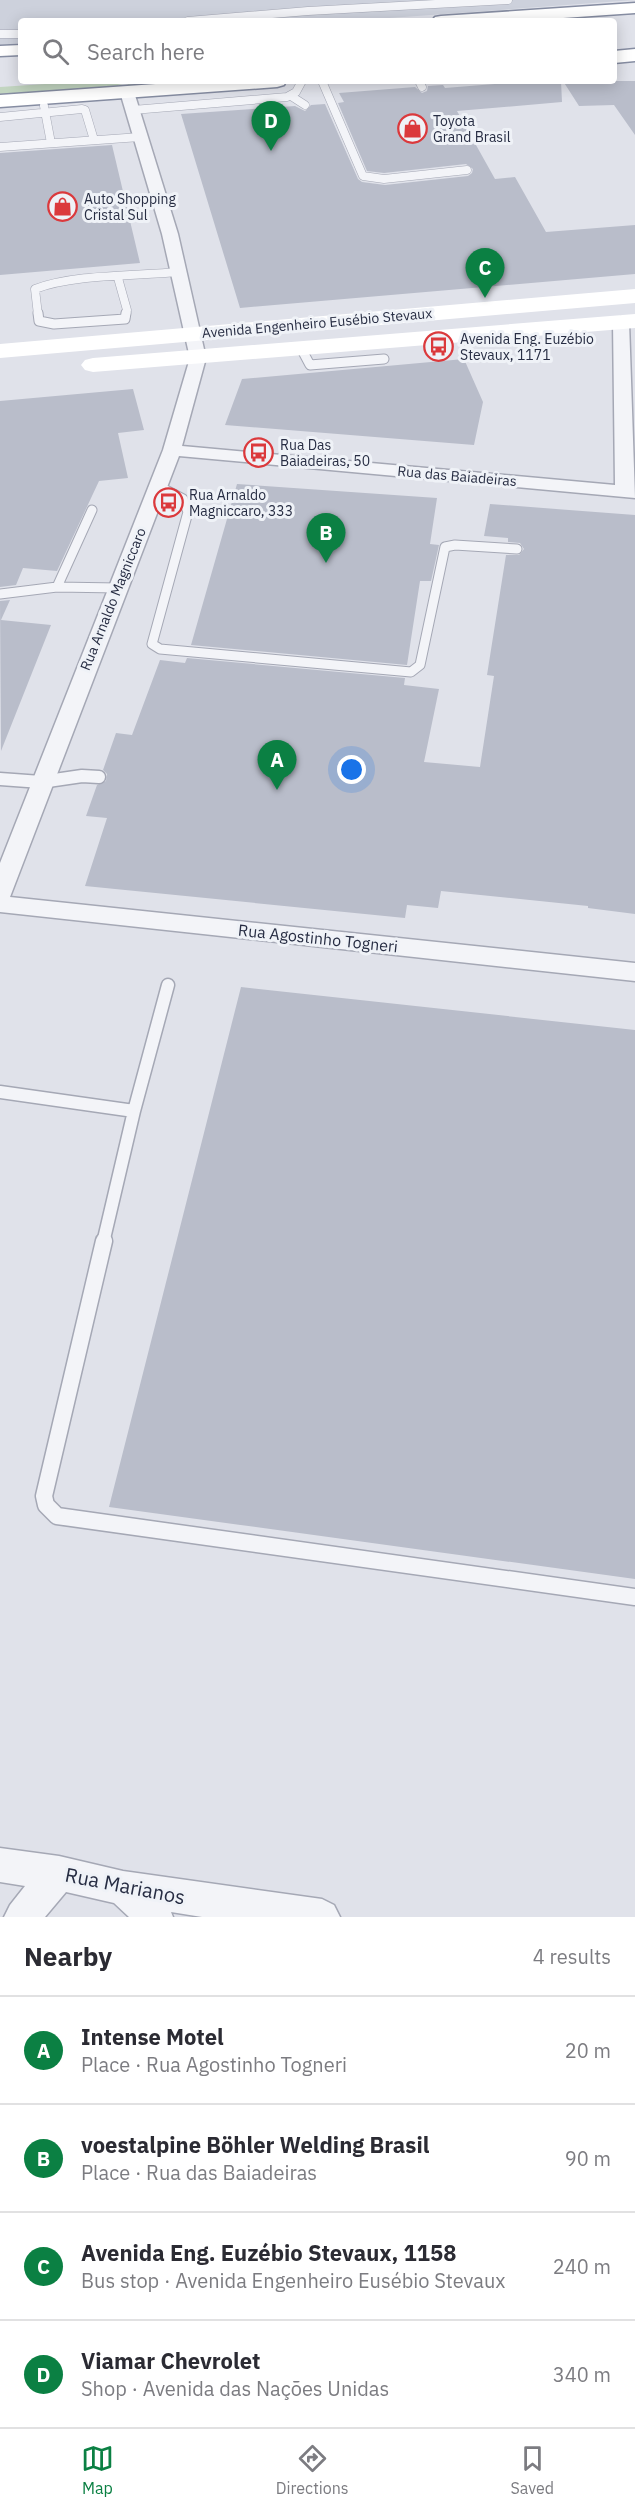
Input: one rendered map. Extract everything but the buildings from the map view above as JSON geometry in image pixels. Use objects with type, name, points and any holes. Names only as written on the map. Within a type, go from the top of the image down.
[{"type":"main road","points":[[486,18],[635,8]]},
{"type":"main road","points":[[584,18],[635,13]]},
{"type":"main road","points":[[617,57],[635,55]]},
{"type":"main road","points":[[0,101],[43,106],[130,101],[157,90],[185,84]]},
{"type":"main road","points":[[157,90],[180,97],[259,84]]},
{"type":"main road","name":"Avenida Engenheiro Eusébio Stevaux","points":[[0,351],[635,296]]},
{"type":"main road","name":"Avenida Engenheiro Eusébio Stevaux","points":[[71,367],[628,322]]},
{"type":"street","name":"Rua Arnaldo Magniccaro","points":[[0,894],[41,782],[172,450],[198,358],[170,234],[130,101]]},
{"type":"street","points":[[628,322],[629,491]]},
{"type":"street","name":"Rua das Baiadeiras","points":[[172,450],[629,491]]},
{"type":"street","name":"Rua Agostinho Togneri","points":[[0,904],[635,972]]},
{"type":"street","name":"Rua Marianos","points":[[0,1864],[59,1873],[123,1888],[322,1917]]},
{"type":"street","points":[[22,1917],[59,1873]]},
{"type":"street","points":[[123,1888],[155,1917]]},
{"type":"lane","points":[[224,18],[508,0]]},
{"type":"lane","points":[[6,46],[18,36]]},
{"type":"lane","points":[[291,96],[300,84]]},
{"type":"lane","points":[[323,84],[363,176],[384,179],[467,170]]},
{"type":"lane","points":[[130,101],[180,97],[291,96],[305,105]]},
{"type":"lane","points":[[0,117],[43,106],[85,110],[94,140]]},
{"type":"lane","points":[[43,106],[51,143]]},
{"type":"lane","points":[[0,147],[141,137]]},
{"type":"lane","points":[[118,278],[127,310],[125,319],[63,323],[39,321],[35,289],[40,285],[178,272]]},
{"type":"lane","points":[[302,350],[310,365],[384,360]]},
{"type":"lane","points":[[158,486],[183,499],[188,512],[152,644],[160,649],[411,672],[420,665],[445,547],[455,544],[517,549]]},
{"type":"lane","points":[[57,587],[92,510]]},
{"type":"lane","points":[[0,594],[57,587],[118,588]]},
{"type":"lane","points":[[0,779],[41,782],[82,776],[99,777]]},
{"type":"lane","points":[[168,985],[134,1111],[44,1496],[46,1505],[57,1516],[635,1598]]},
{"type":"lane","points":[[0,1092],[134,1111]]},
{"type":"shaded area","points":[[0,0],[635,0],[389,18],[18,18],[18,43],[0,45]]},
{"type":"green space","points":[[45,84],[122,84],[118,87],[0,94],[0,87]]},
{"type":"place","name":"Toyota Grand Brasil","points":[[412,129]]},
{"type":"place","name":"Viamar Chevrolet","points":[[271,151]]},
{"type":"place","name":"Auto Shopping Cristal Sul","points":[[63,207]]},
{"type":"place","name":"Avenida Eng. Euzébio Stevaux, 1158","points":[[485,298]]},
{"type":"place","name":"Avenida Eng. Euzébio Stevaux, 1171","points":[[439,347]]},
{"type":"place","name":"Rua Das Baiadeiras, 50","points":[[259,453]]},
{"type":"place","name":"Rua Arnaldo Magniccaro, 333","points":[[168,503]]},
{"type":"place","name":"voestalpine Böhler Welding Brasil","points":[[326,563]]},
{"type":"place","name":"Intense Motel","points":[[277,790]]}]
